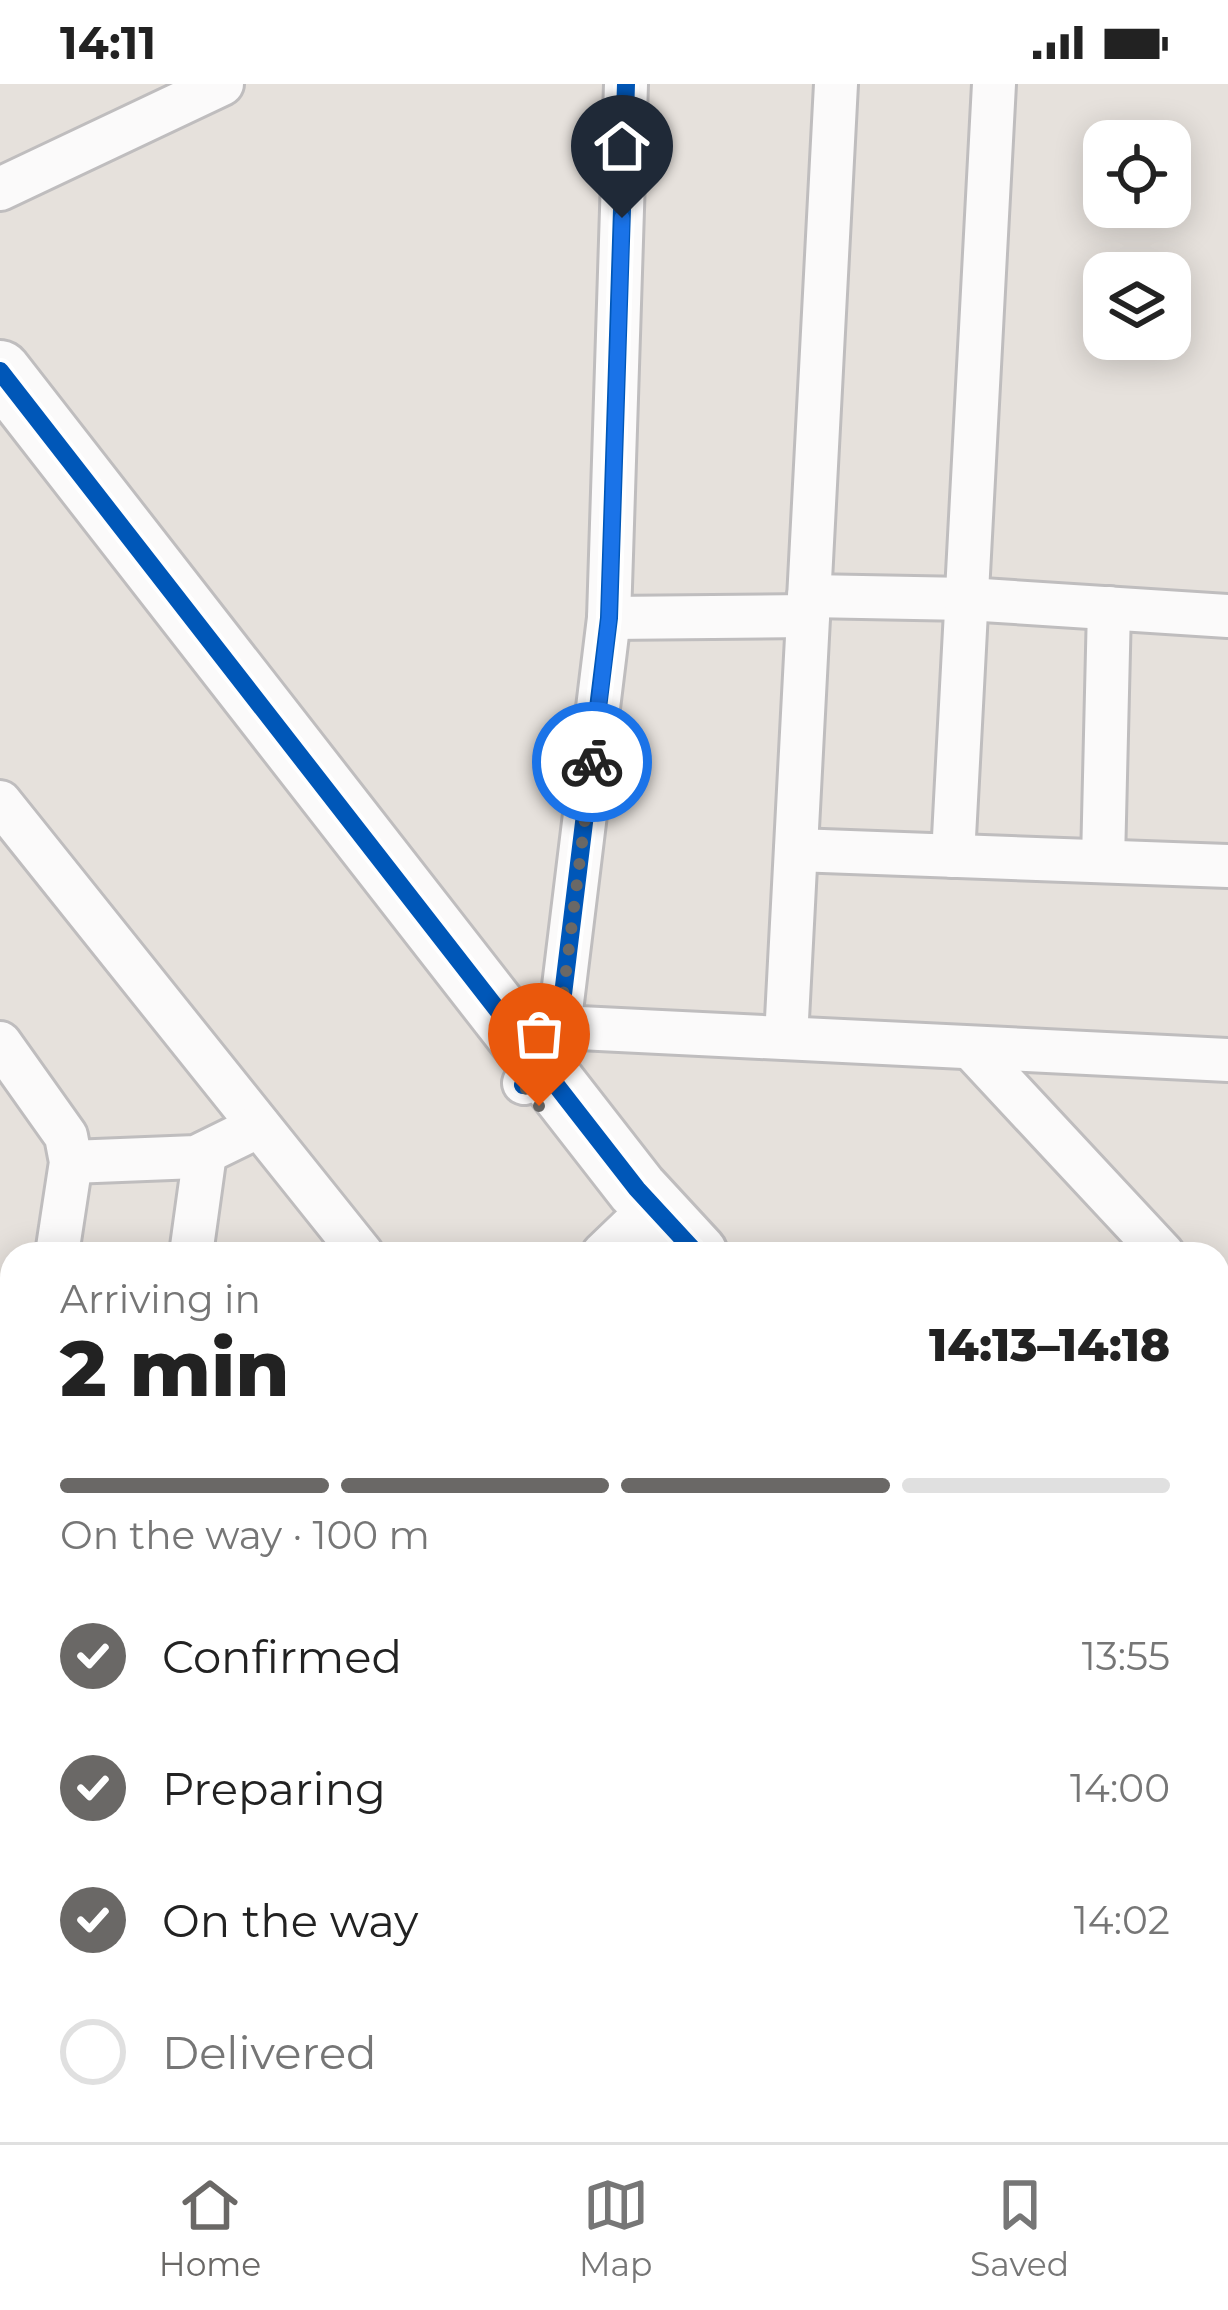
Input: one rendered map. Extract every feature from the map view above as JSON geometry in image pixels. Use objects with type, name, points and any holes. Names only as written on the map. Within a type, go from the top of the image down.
[{"type":"street","points":[[0,189],[222,84]]},
{"type":"street","points":[[540,1058],[609,618],[626,84]]},
{"type":"street","points":[[786,1038],[836,84]]},
{"type":"street","points":[[953,856],[994,84]]},
{"type":"street","points":[[0,371],[540,1058],[637,1235]]},
{"type":"street","points":[[0,419],[188,662],[540,1058]]},
{"type":"street","points":[[609,618],[967,599],[1228,616]]},
{"type":"street","points":[[1103,861],[1109,608]]},
{"type":"street","points":[[0,802],[352,1242]]},
{"type":"street","points":[[796,850],[1228,866]]},
{"type":"street","points":[[540,1058],[786,1038],[1228,1060]]},
{"type":"street","points":[[0,1043],[66,1136],[71,1162],[59,1242]]},
{"type":"street","points":[[971,1048],[1152,1242]]},
{"type":"street","points":[[71,1162],[184,1159],[259,1126]]},
{"type":"street","points":[[193,1242],[206,1153]]},
{"type":"cycle path","points":[[523,1085],[559,1027],[609,618],[626,84]]},
{"type":"cycle path","points":[[0,371],[637,1189],[686,1242]]},
{"type":"way so far","points":[[539,1106],[523,1085],[559,1028],[592,762]]},
{"type":"route","points":[[592,762],[609,618],[622,218]]}]
